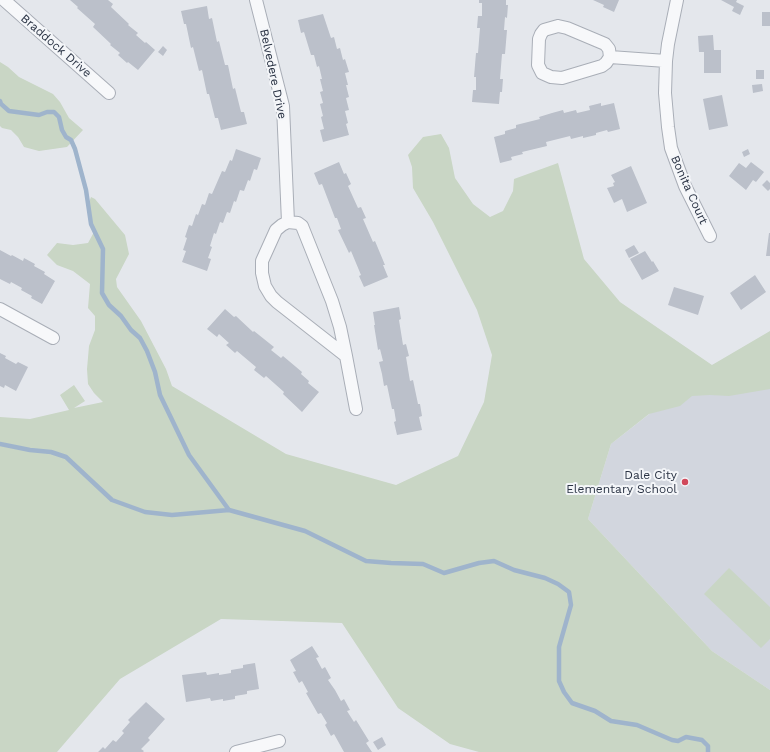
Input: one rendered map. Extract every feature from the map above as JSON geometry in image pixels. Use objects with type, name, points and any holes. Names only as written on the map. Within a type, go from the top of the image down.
[{"type":"street","name":"Braddock Drive","points":[[4,0],[109,93]]},
{"type":"street","name":"Belvedere Drive","points":[[256,0],[283,106],[288,222]]},
{"type":"street","name":"Bonita Court","points":[[677,0],[666,61],[665,93],[668,128],[671,148],[685,186],[710,236]]},
{"type":"street","points":[[562,26],[605,44],[609,49],[610,57],[602,66],[562,78],[556,78],[546,75],[540,70],[538,65],[539,39],[544,30],[562,26]]},
{"type":"street","points":[[610,57],[666,61]]},
{"type":"street","points":[[346,356],[277,302],[265,286],[262,274],[262,261],[276,230],[288,222],[298,223],[302,226],[332,301],[340,327],[346,356],[356,409]]},
{"type":"street","points":[[0,309],[53,338]]},
{"type":"street","points":[[236,752],[279,741]]},
{"type":"shaded area","name":"Dale City Elementary School","points":[[770,343],[770,690],[712,651],[588,519],[611,444],[712,365]]},
{"type":"green space","points":[[0,62],[19,77],[53,94],[60,102],[69,118],[83,130],[67,147],[39,151],[24,147],[18,137],[11,130],[0,126]]},
{"type":"green space","points":[[441,134],[449,148],[455,178],[473,204],[490,217],[503,211],[513,191],[514,179],[558,163],[584,259],[620,302],[712,365],[770,331],[770,389],[729,396],[692,396],[680,406],[649,414],[611,444],[588,519],[712,651],[770,690],[770,752],[479,752],[450,744],[398,708],[342,623],[221,619],[120,679],[57,752],[0,752],[0,417],[30,419],[69,410],[60,395],[74,385],[85,401],[74,408],[103,402],[88,384],[87,369],[89,346],[95,330],[95,316],[88,308],[90,284],[73,271],[57,265],[47,255],[57,243],[73,245],[88,243],[94,232],[88,205],[91,197],[95,199],[125,235],[129,254],[116,279],[117,287],[141,321],[166,369],[172,386],[286,454],[396,485],[458,456],[484,402],[492,355],[477,310],[433,222],[413,188],[412,167],[408,155],[423,137]]},
{"type":"green space","points":[[729,568],[770,607],[770,639],[761,648],[704,594]]},
{"type":"building","points":[[70,0],[108,0],[113,4],[111,7],[138,33],[136,35],[155,50],[138,70],[118,55],[120,53],[93,27],[95,24]]},
{"type":"building","points":[[479,0],[506,0],[506,5],[508,5],[504,30],[507,30],[505,54],[502,54],[500,79],[503,79],[502,92],[500,92],[499,104],[472,102],[473,90],[476,90],[476,77],[474,77],[480,28],[477,28],[478,16],[482,16],[482,3],[479,3]]},
{"type":"building","points":[[593,0],[619,0],[614,12]]},
{"type":"building","points":[[721,0],[737,0],[736,2],[744,6],[740,15],[732,11],[734,7]]},
{"type":"building","points":[[207,6],[209,19],[212,18],[217,42],[219,41],[225,65],[228,65],[233,89],[235,88],[241,112],[244,112],[247,124],[221,130],[218,118],[215,118],[209,94],[207,94],[202,70],[199,71],[193,47],[191,48],[186,24],[184,24],[181,11]]},
{"type":"building","points":[[762,12],[770,12],[770,26],[762,26]]},
{"type":"building","points":[[323,14],[331,38],[334,37],[337,49],[340,48],[343,60],[345,59],[349,72],[345,73],[349,97],[346,98],[349,110],[345,111],[349,135],[323,142],[320,130],[324,129],[320,104],[323,103],[320,92],[323,91],[320,79],[322,79],[319,66],[317,67],[314,55],[311,55],[304,32],[301,33],[298,20]]},
{"type":"building","points":[[713,35],[714,50],[721,50],[721,73],[704,73],[704,52],[699,52],[698,36]]},
{"type":"building","points":[[163,46],[167,50],[163,56],[158,52]]},
{"type":"building","points":[[756,70],[764,70],[764,79],[756,79]]},
{"type":"building","points":[[762,84],[763,91],[753,93],[752,85]]},
{"type":"building","points":[[722,95],[728,126],[709,130],[703,99]]},
{"type":"building","points":[[601,103],[601,106],[614,103],[620,129],[608,132],[607,130],[596,133],[596,135],[583,138],[583,136],[571,139],[570,136],[546,142],[547,146],[522,152],[523,154],[511,157],[512,160],[500,163],[494,137],[505,134],[505,131],[516,128],[516,125],[540,119],[539,117],[563,110],[564,113],[576,110],[577,113],[590,110],[589,106]]},
{"type":"building","points":[[236,149],[261,158],[257,170],[254,169],[250,181],[248,180],[244,191],[240,190],[230,213],[227,212],[223,223],[220,222],[216,234],[214,233],[210,246],[212,247],[208,258],[211,259],[207,271],[182,262],[186,251],[183,250],[187,238],[185,237],[189,225],[192,226],[196,214],[198,215],[202,204],[205,205],[209,193],[212,194],[222,171],[225,172],[230,160],[232,161]]},
{"type":"building","points":[[748,149],[750,154],[744,157],[742,152]]},
{"type":"building","points":[[339,162],[344,174],[346,173],[351,184],[348,186],[358,208],[361,207],[366,218],[363,219],[373,242],[375,241],[385,265],[383,265],[388,277],[364,287],[359,276],[361,275],[351,251],[349,253],[338,230],[341,229],[337,218],[335,218],[322,184],[319,185],[314,173]]},
{"type":"building","points":[[751,162],[764,172],[756,182],[753,180],[746,190],[729,176],[739,163],[746,168]]},
{"type":"building","points":[[631,166],[647,203],[627,212],[622,199],[614,203],[607,188],[614,186],[613,183],[615,182],[611,175]]},
{"type":"building","points":[[767,180],[770,183],[770,189],[768,191],[762,185]]},
{"type":"building","points":[[769,233],[770,256],[766,256]]},
{"type":"building","points":[[634,245],[639,253],[629,258],[625,250]]},
{"type":"building","points":[[0,250],[23,261],[24,258],[35,264],[34,266],[45,272],[44,274],[55,281],[42,304],[21,290],[22,288],[11,282],[10,284],[0,279]]},
{"type":"building","points":[[645,251],[659,271],[642,280],[630,259]]},
{"type":"building","points":[[755,275],[766,292],[741,310],[730,293]]},
{"type":"building","points":[[674,287],[704,296],[698,315],[668,305]]},
{"type":"building","points":[[399,307],[401,319],[399,320],[403,345],[406,344],[409,356],[406,357],[410,381],[413,380],[418,404],[420,404],[422,416],[419,417],[422,430],[397,435],[394,422],[396,421],[394,409],[392,409],[387,385],[384,386],[379,362],[383,361],[380,349],[378,350],[373,312]]},
{"type":"building","points":[[225,309],[234,317],[236,316],[253,332],[254,331],[274,347],[271,350],[281,358],[283,356],[302,372],[301,374],[309,381],[308,383],[319,392],[302,412],[283,394],[284,392],[266,376],[264,378],[254,370],[256,367],[237,351],[235,353],[226,345],[229,343],[219,334],[217,337],[207,329]]},
{"type":"building","points":[[0,353],[6,356],[5,358],[16,364],[18,362],[28,367],[16,391],[5,385],[4,388],[0,386]]},
{"type":"building","points":[[312,646],[319,657],[316,658],[322,669],[325,667],[331,678],[328,680],[341,701],[344,699],[350,710],[347,711],[354,722],[356,720],[369,741],[366,743],[372,752],[344,752],[334,734],[331,736],[325,725],[327,723],[321,713],[318,714],[306,693],[308,692],[302,681],[299,683],[293,672],[296,671],[290,660]]},
{"type":"building","points":[[255,663],[259,689],[247,691],[247,694],[235,696],[235,699],[211,701],[210,698],[186,702],[182,675],[206,672],[207,675],[219,673],[219,675],[231,673],[231,670],[243,668],[243,665]]},
{"type":"building","points":[[146,702],[165,719],[148,738],[150,740],[141,749],[144,751],[98,752],[103,747],[105,749],[113,740],[116,742],[124,733],[122,731],[130,722],[128,720]]},
{"type":"building","points":[[382,737],[386,745],[378,750],[373,742]]},
{"type":"waterway","points":[[0,101],[1,104],[9,111],[39,115],[47,112],[54,112],[59,117],[62,130],[66,137],[71,140],[75,149],[86,190],[91,224],[103,249],[102,293],[109,305],[121,316],[131,330],[140,338],[155,372],[160,395],[189,455],[229,510]]},
{"type":"waterway","points":[[0,444],[30,450],[51,452],[66,457],[112,500],[145,512],[172,515],[229,510],[305,531],[366,561],[423,564],[444,573],[479,563],[494,561],[514,570],[545,578],[558,584],[569,592],[571,605],[559,647],[559,681],[564,692],[572,703],[595,711],[611,721],[637,725],[672,740],[678,741],[686,737],[702,740],[708,746],[708,752]]},
{"type":"place","name":"Dale City Elementary School","points":[[685,482]]}]
